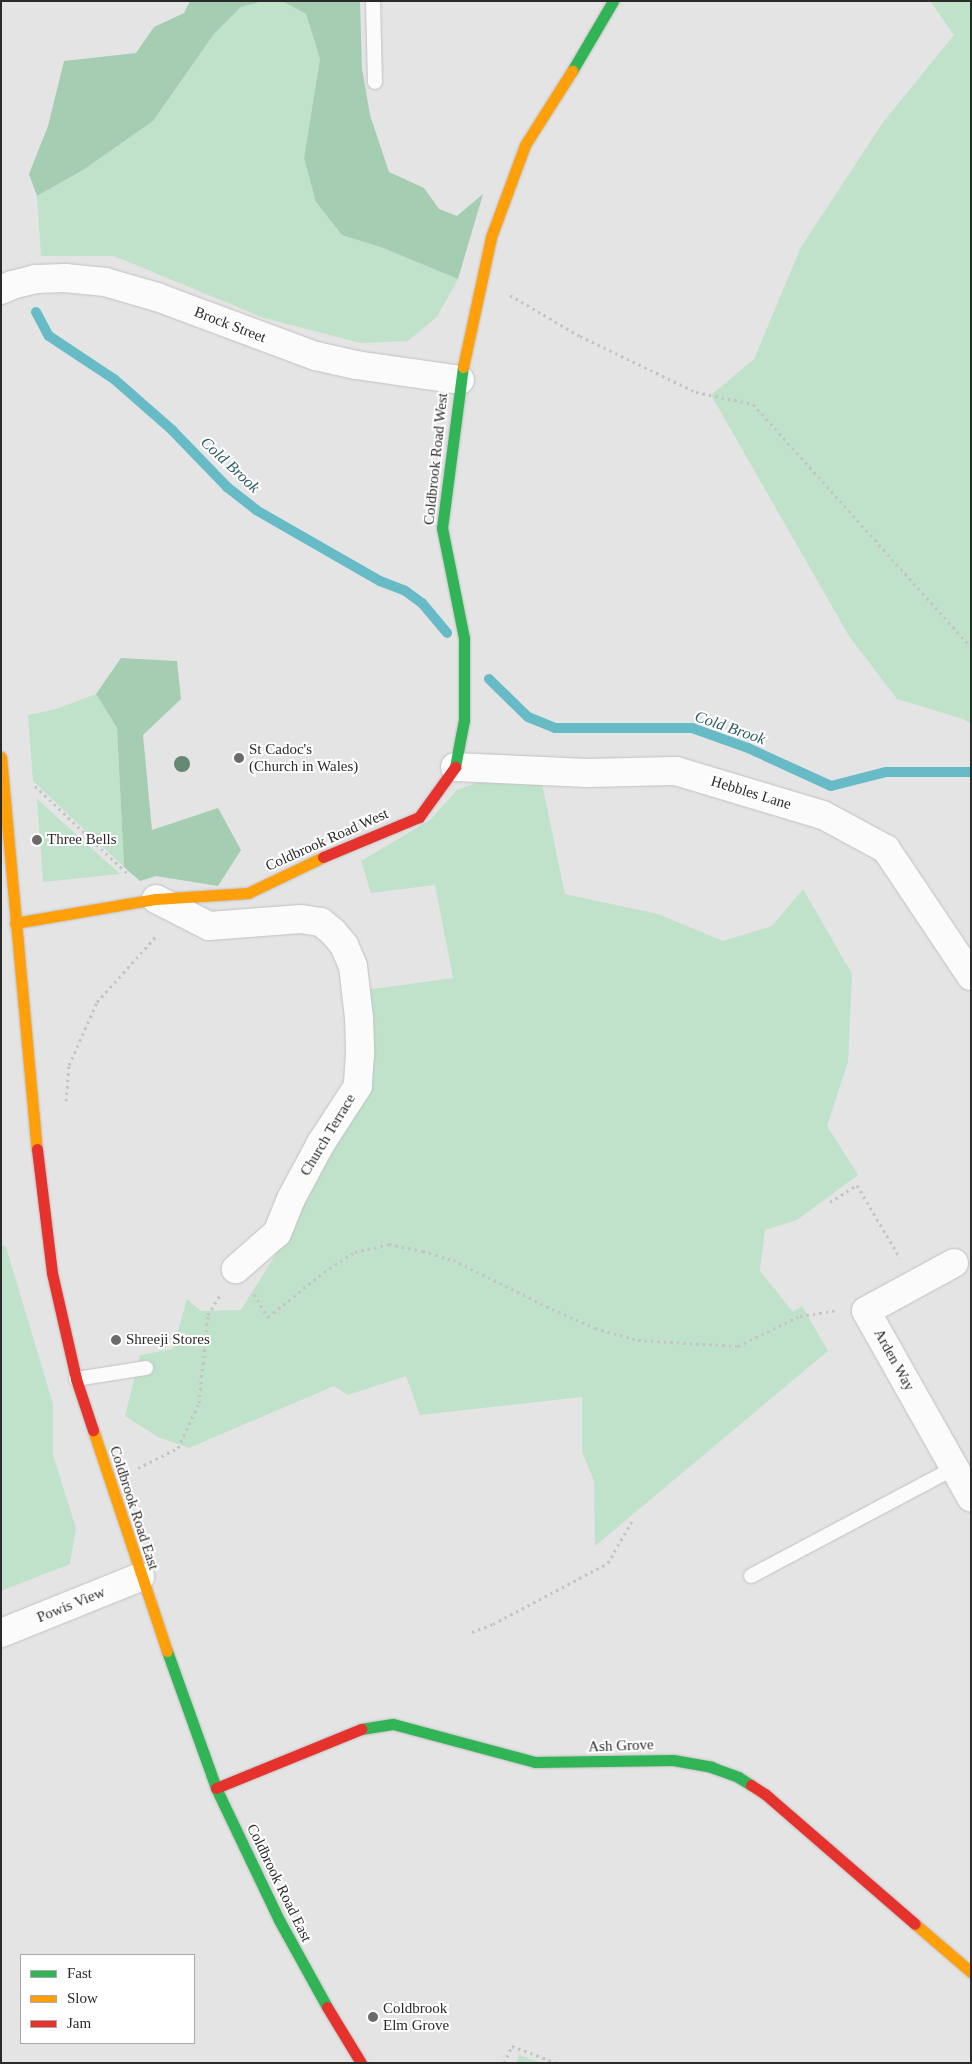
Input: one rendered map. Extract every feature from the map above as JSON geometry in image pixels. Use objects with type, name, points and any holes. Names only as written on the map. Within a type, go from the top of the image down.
[{"type":"street","name":"Coldbrook Road West","points":[[11,926],[156,899],[248,893],[347,845],[419,816],[455,767],[464,720],[464,638],[442,528],[460,380],[491,238],[525,145],[580,59],[613,1]]},
{"type":"street","name":"Brock Street","points":[[1,290],[36,279],[65,278],[105,282],[157,297],[316,356],[356,365],[460,380]]},
{"type":"street","name":"Coldbrook Road East","points":[[1,757],[11,926],[52,1273],[76,1379],[140,1576],[216,1788],[279,1920],[343,2036],[361,2063]]},
{"type":"street","name":"Hebbles Lane","points":[[455,767],[586,773],[676,771],[823,814],[886,849],[971,976]]},
{"type":"street","name":"Church Terrace","points":[[156,899],[209,926],[301,919],[321,922],[334,932],[344,944],[353,966],[359,1018],[360,1054],[358,1086],[321,1143],[291,1199],[278,1233],[236,1269]]},
{"type":"street","name":"Arden Way","points":[[954,1263],[866,1311],[971,1497]]},
{"type":"street","name":"Powis View","points":[[1,1633],[140,1576]]},
{"type":"street","name":"Ash Grove","points":[[216,1788],[341,1736],[370,1726],[393,1724],[535,1762],[673,1760],[711,1767],[738,1777],[765,1794],[971,1972]]},
{"type":"lane","points":[[373,1],[375,82]]},
{"type":"lane","points":[[76,1379],[146,1368]]},
{"type":"lane","points":[[751,1576],[954,1468]]},
{"type":"path","points":[[481,284],[507,293],[580,336],[696,392],[753,404],[971,647]]},
{"type":"path","points":[[830,1202],[857,1185],[915,1284]]},
{"type":"path","points":[[162,1455],[178,1448],[199,1402],[208,1315],[236,1269],[268,1317],[324,1272],[355,1252],[389,1244],[453,1260],[596,1328],[638,1340],[738,1346],[800,1316],[841,1309],[866,1311]]},
{"type":"path","points":[[472,1632],[493,1624],[608,1563],[632,1521]]},
{"type":"path","points":[[504,2063],[512,2046],[557,2063]]},
{"type":"green space","points":[[190,1],[263,1],[241,7],[214,34],[153,121],[83,170],[37,196],[29,174],[48,126],[64,61],[136,53],[154,27],[184,13]]},
{"type":"green space","points":[[263,1],[282,1],[306,14],[320,59],[304,158],[342,235],[383,248],[458,279],[437,317],[408,341],[361,343],[264,318],[114,256],[41,256],[37,196],[83,170],[153,121],[214,34],[241,7]]},
{"type":"green space","points":[[282,1],[360,1],[362,68],[370,115],[389,172],[424,188],[439,209],[457,216],[483,194],[458,279],[383,248],[342,235],[316,202],[304,158],[320,59],[306,14]]},
{"type":"green space","points":[[930,1],[971,1],[971,724],[963,719],[897,699],[849,636],[711,395],[754,359],[801,247],[884,121],[954,35]]},
{"type":"green space","points":[[121,658],[177,661],[181,699],[143,735],[152,830],[218,808],[241,850],[218,886],[156,876],[140,881],[124,867],[117,728],[96,694]]},
{"type":"green space","points":[[96,694],[117,728],[124,867],[33,781],[28,715],[56,709]]},
{"type":"green space","points":[[478,782],[542,784],[565,894],[658,914],[723,941],[772,926],[803,889],[852,974],[848,1062],[827,1126],[858,1175],[797,1220],[765,1230],[760,1271],[793,1312],[802,1306],[828,1351],[595,1546],[594,1481],[582,1452],[582,1397],[420,1415],[406,1376],[348,1395],[334,1386],[189,1448],[158,1437],[125,1416],[140,1355],[173,1349],[187,1299],[201,1311],[241,1310],[282,1244],[337,1135],[366,990],[453,978],[435,885],[371,893],[361,861],[430,820],[457,790]]},
{"type":"green space","points":[[37,799],[120,874],[43,882]]},
{"type":"green space","points":[[1,1245],[6,1247],[53,1404],[53,1455],[76,1528],[70,1564],[1,1591]]},
{"type":"green space","points":[[519,2055],[541,2063],[516,2063]]},
{"type":"waterway","name":"Cold Brook","points":[[36,312],[49,336],[114,379],[172,430],[227,487],[256,510],[380,581],[404,590],[422,603],[447,633]]},
{"type":"waterway","name":"Cold Brook","points":[[489,679],[528,717],[555,728],[692,728],[748,748],[831,786],[886,772],[971,772]]},
{"type":"traffic: fast","points":[[572,71],[613,1]]},
{"type":"traffic: fast","points":[[455,767],[464,720],[464,638],[442,528],[463,367]]},
{"type":"traffic: fast","points":[[167,1651],[216,1788],[279,1920],[327,2007]]},
{"type":"traffic: fast","points":[[361,1729],[393,1724],[535,1762],[673,1760],[711,1767],[738,1777],[751,1785]]},
{"type":"traffic: slow","points":[[463,367],[491,237],[525,145],[572,71]]},
{"type":"traffic: slow","points":[[1,757],[37,1149]]},
{"type":"traffic: slow","points":[[15,923],[156,899],[248,893],[323,857]]},
{"type":"traffic: slow","points":[[93,1430],[167,1651]]},
{"type":"traffic: slow","points":[[915,1924],[971,1972]]},
{"type":"traffic: jam","points":[[323,857],[419,817],[455,767]]},
{"type":"traffic: jam","points":[[37,1149],[52,1273],[76,1379],[93,1430]]},
{"type":"traffic: jam","points":[[216,1788],[361,1729]]},
{"type":"traffic: jam","points":[[751,1785],[765,1794],[915,1924]]},
{"type":"traffic: jam","points":[[327,2007],[361,2063]]},
{"type":"place","name":"St Cadoc's (Church in Wales)","points":[[239,758]]},
{"type":"place","name":"Three Bells","points":[[37,840]]},
{"type":"place","name":"Shreeji Stores","points":[[116,1340]]},
{"type":"place","name":"Coldbrook Elm Grove","points":[[373,2017]]}]
